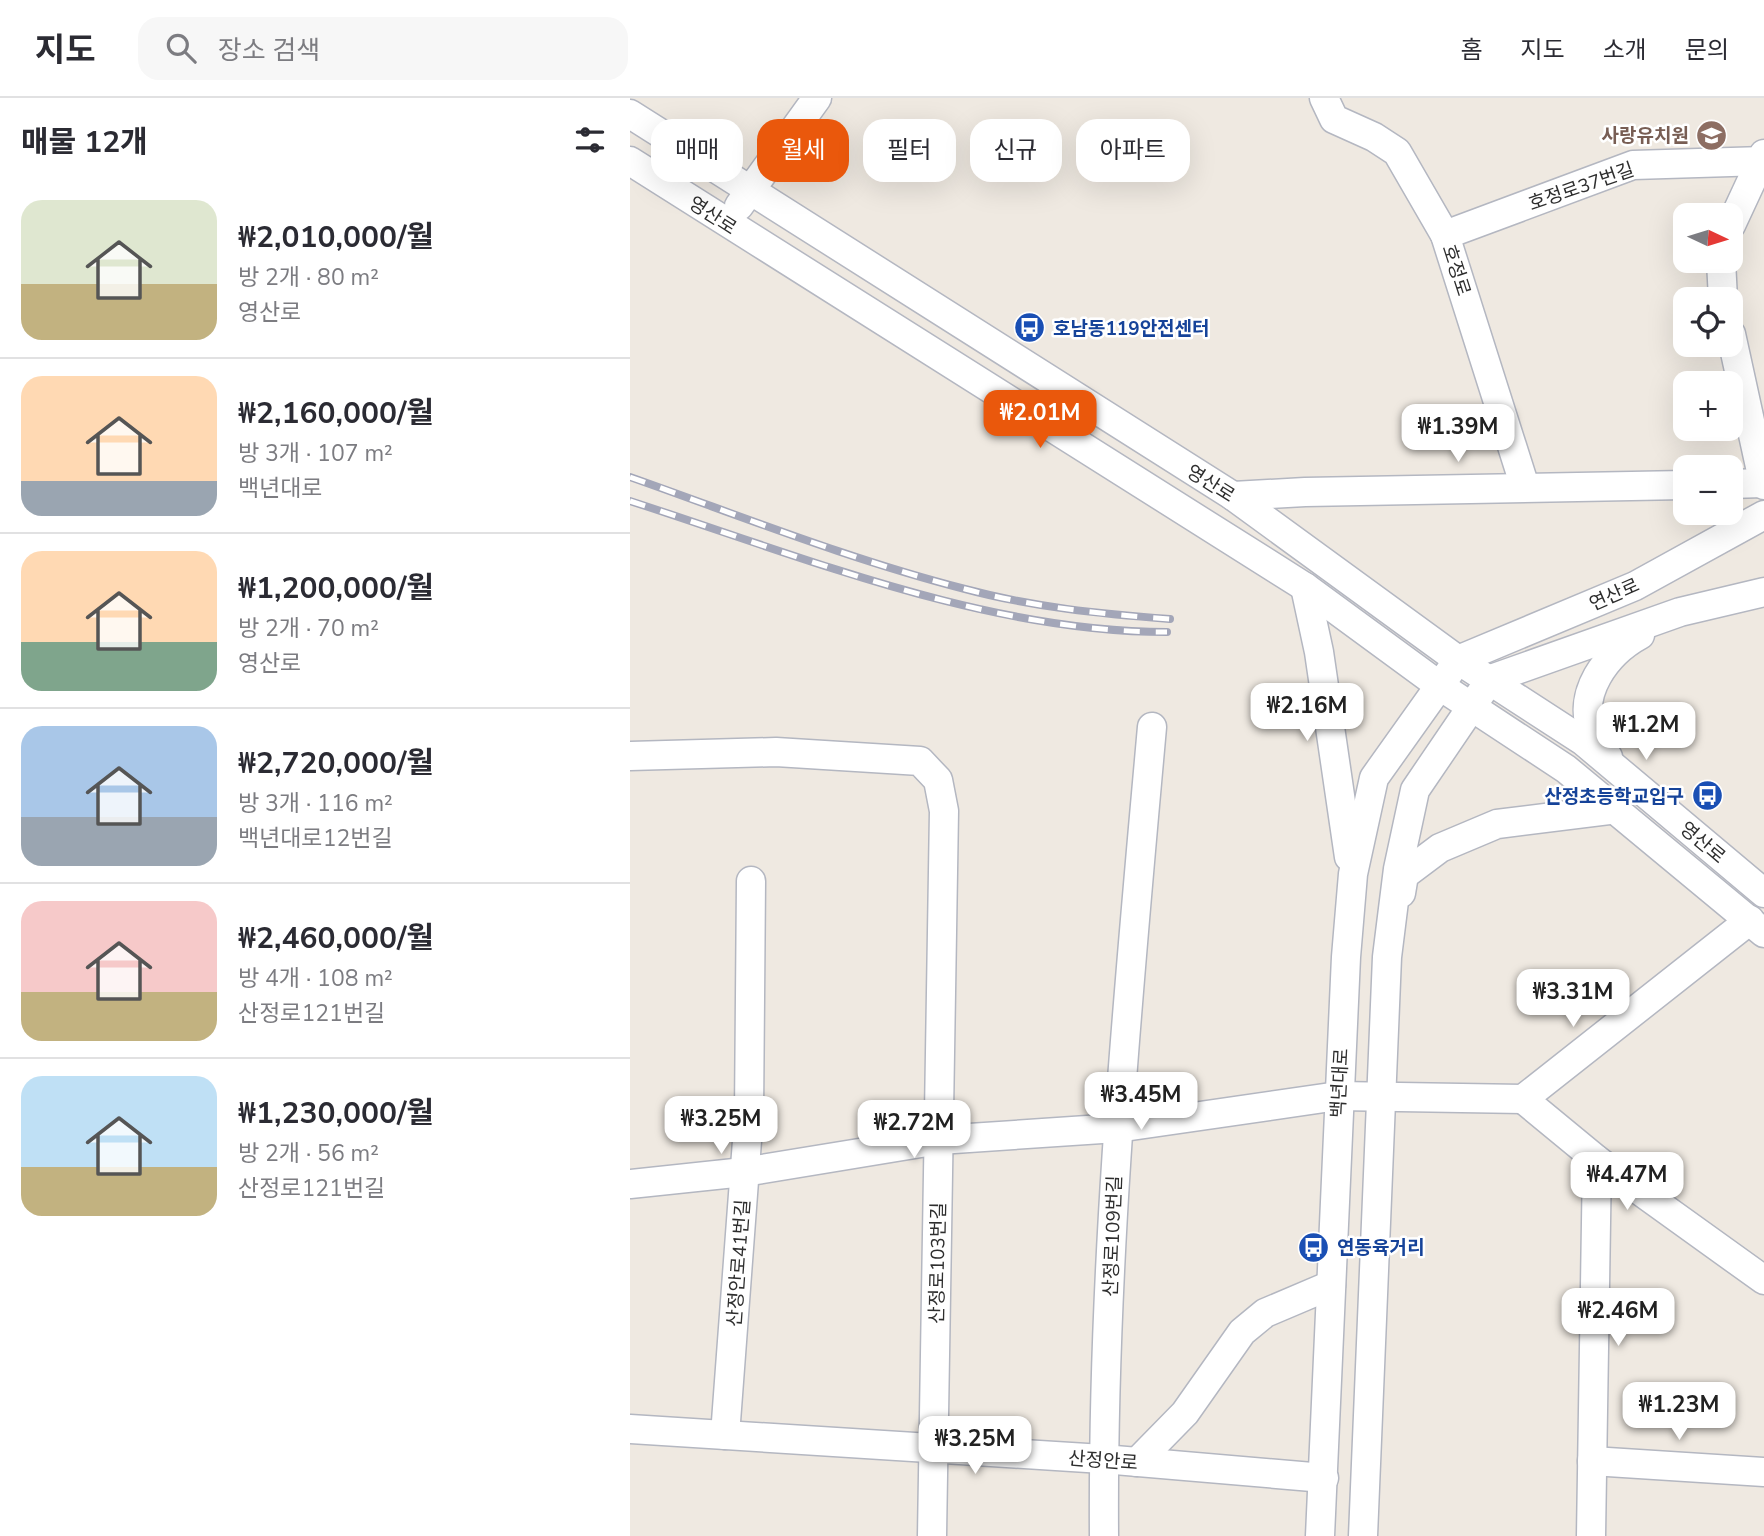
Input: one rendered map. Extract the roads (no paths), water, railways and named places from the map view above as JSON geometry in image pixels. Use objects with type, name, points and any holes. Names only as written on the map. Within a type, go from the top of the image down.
[{"type":"street","points":[[727,225],[817,98]]},
{"type":"street","name":"호정로","points":[[1324,98],[1334,119],[1374,137],[1397,152],[1445,234],[1525,487]]},
{"type":"street","name":"영산로","points":[[630,114],[1233,496],[1458,660],[1583,741],[1764,893]]},
{"type":"street","points":[[1741,203],[1762,159]]},
{"type":"street","name":"호정로37번길","points":[[1445,234],[1633,165],[1762,159]]},
{"type":"street","name":"영산로","points":[[630,160],[727,225],[1305,587],[1440,686],[1472,704],[1566,769],[1617,808],[1757,927]]},
{"type":"street","points":[[1736,357],[1764,484],[1743,484]]},
{"type":"street","points":[[1233,496],[1673,485]]},
{"type":"street","name":"연산로","points":[[1458,660],[1635,586],[1764,515]]},
{"type":"street","points":[[1305,587],[1320,652],[1348,837],[1351,893]]},
{"type":"street","name":"연산로","points":[[1491,679],[1681,612],[1764,592]]},
{"type":"street","points":[[1618,771],[1592,733],[1588,702],[1599,671],[1625,643],[1681,612]]},
{"type":"street","name":"백년대로","points":[[1320,1536],[1338,1096],[1351,893],[1374,778],[1458,660]]},
{"type":"street","points":[[1363,1536],[1387,957],[1398,869],[1415,790],[1491,679]]},
{"type":"street","name":"산정로109번길","points":[[1104,1536],[1103,1459],[1116,1128],[1152,727]]},
{"type":"street","name":"산정로103번길","points":[[630,756],[776,752],[920,761],[938,780],[944,811],[932,1536]]},
{"type":"street","points":[[1387,957],[1404,875],[1440,848],[1497,824],[1617,808]]},
{"type":"street","name":"산정안로41번길","points":[[725,1435],[749,1114],[751,881]]},
{"type":"street","points":[[630,1184],[744,1172],[939,1140],[1116,1128],[1338,1096],[1523,1099],[1757,927]]},
{"type":"street","points":[[1523,1099],[1597,1160],[1764,1280]]},
{"type":"street","points":[[1591,1536],[1597,1160]]},
{"type":"street","points":[[1137,1462],[1185,1413],[1242,1332],[1265,1313],[1331,1285]]},
{"type":"street","name":"산정안로","points":[[630,1429],[1103,1459],[1324,1478]]},
{"type":"street","points":[[1592,1461],[1764,1472]]},
{"type":"railway","points":[[630,477],[838,551],[965,589],[1067,609],[1170,619]]},
{"type":"railway","points":[[630,501],[827,567],[962,605],[1099,629],[1167,632]]},
{"type":"place","name":"사랑유치원","points":[[1712,135]]},
{"type":"place","name":"호남동119안전센터","points":[[1030,328]]},
{"type":"place","name":"산정초등학교입구","points":[[1707,796]]},
{"type":"place","name":"연동육거리","points":[[1314,1247]]}]
